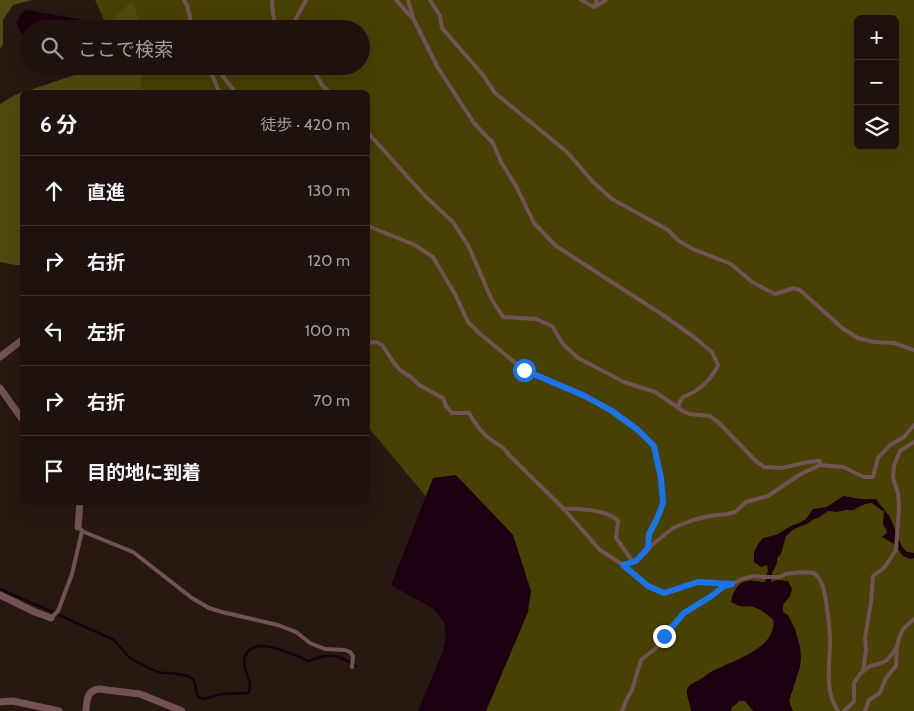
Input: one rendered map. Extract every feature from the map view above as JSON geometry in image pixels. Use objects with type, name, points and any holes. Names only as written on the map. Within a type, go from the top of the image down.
[{"type":"street","points":[[0,357],[20,342]]},
{"type":"street","points":[[0,388],[20,416]]},
{"type":"street","points":[[80,505],[80,529]]},
{"type":"street","points":[[0,595],[34,612],[51,618]]},
{"type":"street","points":[[86,711],[88,695],[94,690],[99,689],[140,694],[182,711]]},
{"type":"street","points":[[0,702],[13,701],[59,711]]},
{"type":"lane","points":[[184,0],[191,20]]},
{"type":"lane","points":[[272,0],[274,20]]},
{"type":"lane","points":[[295,20],[306,0]]},
{"type":"lane","points":[[396,0],[414,20]]},
{"type":"lane","points":[[408,0],[414,20],[438,68],[474,123],[493,144],[534,223],[556,246],[663,315],[712,352],[718,364],[716,369],[697,390],[683,396],[678,408]]},
{"type":"lane","points":[[430,0],[440,16],[442,28],[483,75],[494,93],[567,152],[593,182],[612,198],[668,230],[679,241],[693,249],[731,264],[752,282],[766,290],[775,294],[794,288],[800,290],[842,328],[858,338],[874,342],[894,342],[914,350]]},
{"type":"lane","points":[[581,0],[594,7]]},
{"type":"lane","points":[[594,7],[597,0]]},
{"type":"lane","points":[[594,7],[606,0]]},
{"type":"lane","points":[[212,75],[218,90]]},
{"type":"lane","points":[[222,75],[233,90]]},
{"type":"lane","points":[[316,75],[327,90]]},
{"type":"lane","points":[[370,135],[426,197],[453,222],[469,246],[491,298],[503,317],[536,319],[552,326],[563,344],[578,358],[624,382],[654,392],[689,414],[710,416],[764,467],[780,468],[820,461],[820,465]]},
{"type":"lane","points":[[370,227],[415,245],[432,257],[455,294],[468,322],[524,370],[585,396],[612,411],[638,430],[654,446],[661,478],[663,503],[649,534],[648,548]]},
{"type":"lane","points":[[370,343],[376,342],[382,345],[400,370],[419,385],[443,398],[446,406],[452,413],[469,413],[473,422],[490,439],[504,448],[600,550],[623,565],[648,586],[664,593],[698,582],[732,584]]},
{"type":"lane","points":[[623,565],[636,561],[648,548],[673,528],[693,520],[735,512],[746,502],[768,496],[799,475],[820,465],[843,468],[864,476],[873,477],[878,458],[890,445],[904,437],[914,425]]},
{"type":"lane","points":[[863,672],[866,648],[865,638],[872,602],[873,576],[884,568],[896,550],[899,508],[898,493],[893,478],[894,466],[900,451],[914,442]]},
{"type":"lane","points":[[563,509],[577,508],[604,512],[614,516],[618,521],[616,538],[633,562]]},
{"type":"lane","points":[[51,618],[58,611],[72,574],[80,529],[133,552],[192,598],[209,608],[278,625],[296,632],[310,643],[325,649],[350,652],[353,656],[352,667]]},
{"type":"lane","points":[[622,711],[632,690],[641,660],[655,649],[684,613],[724,586],[742,579],[754,576],[780,576],[801,572],[814,573],[822,583],[830,635],[830,690],[834,705],[838,711]]},
{"type":"lane","points":[[844,711],[854,702],[854,683],[870,666],[886,661],[897,646],[903,629],[914,618]]},
{"type":"lane","points":[[865,711],[869,700],[880,693],[886,678],[896,666],[897,646]]},
{"type":"shaded area","points":[[0,0],[32,0],[13,5],[3,20],[3,45],[0,49]]},
{"type":"shaded area","points":[[95,0],[914,0],[914,711],[446,711],[473,553],[370,429],[370,90],[137,90],[130,75],[370,75],[370,20],[104,20]]},
{"type":"shaded area","points":[[133,1],[138,20],[116,20],[114,16]]},
{"type":"shaded area","points":[[26,10],[81,20],[20,20],[20,30],[16,22]]},
{"type":"shaded area","points":[[74,75],[141,75],[141,88],[147,90],[30,90]]},
{"type":"shaded area","points":[[20,94],[20,265],[0,262],[0,104]]},
{"type":"shaded area","points":[[456,475],[513,535],[531,591],[528,612],[486,711],[418,711],[443,651],[446,635],[444,622],[434,609],[391,585],[433,478]]},
{"type":"shaded area","points":[[843,496],[876,499],[890,517],[902,547],[907,552],[914,553],[914,558],[911,559],[903,556],[894,544],[882,537],[887,533],[883,525],[884,511],[872,503],[854,510],[828,511],[807,524],[794,529],[786,536],[781,554],[777,558],[771,581],[788,581],[792,589],[790,596],[783,605],[783,612],[788,615],[795,629],[800,646],[800,667],[789,701],[793,711],[753,711],[745,701],[739,701],[732,707],[731,711],[691,711],[687,689],[693,683],[709,673],[747,655],[764,643],[770,635],[774,624],[769,616],[761,610],[731,602],[734,591],[741,583],[750,581],[765,582],[768,570],[767,565],[761,567],[754,562],[754,552],[759,543],[763,538],[776,535],[806,519],[813,509],[827,507]]},
{"type":"waterway","points":[[0,589],[114,640],[133,660],[155,671],[188,676],[193,679],[197,695],[204,699],[222,694],[248,693],[250,685],[244,661],[245,656],[250,650],[256,647],[272,647],[308,661],[320,657],[335,656],[356,666]]},
{"type":"route","points":[[524,370],[585,396],[612,411],[638,430],[654,446],[661,478],[663,503],[649,534],[648,548],[636,561],[623,565],[648,586],[664,593],[698,582],[732,584],[724,586],[684,613],[664,636]]}]
